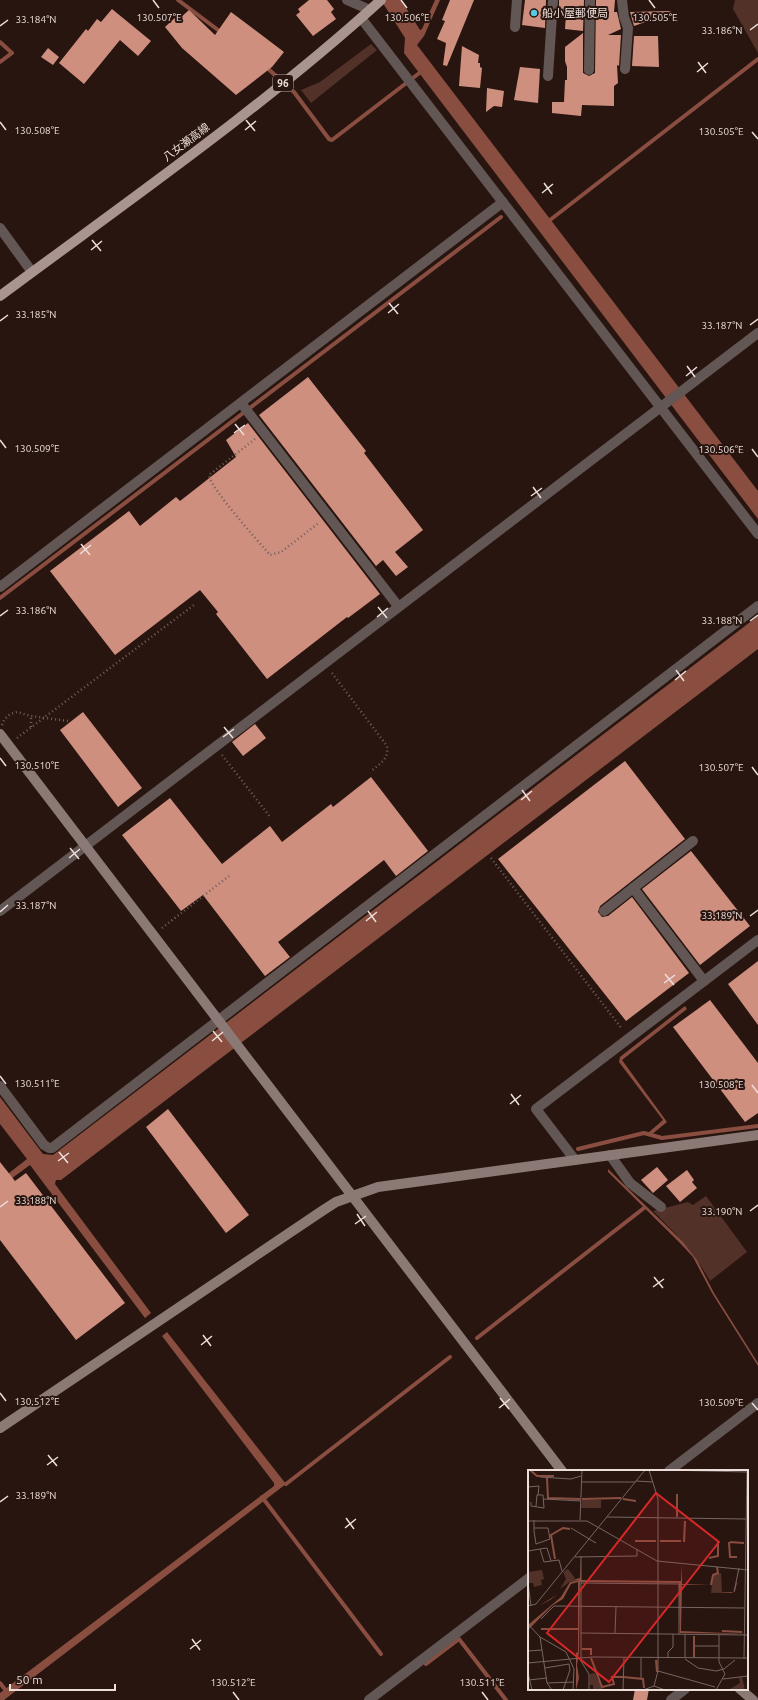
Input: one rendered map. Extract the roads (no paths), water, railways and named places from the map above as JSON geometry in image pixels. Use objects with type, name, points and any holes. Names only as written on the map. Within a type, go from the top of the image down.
[{"type":"main road","name":"八女瀬高線","points":[[0,296],[278,88],[381,0]]},
{"type":"street","points":[[347,0],[370,10]]},
{"type":"street","points":[[515,27],[517,0]]},
{"type":"street","points":[[548,76],[553,0]]},
{"type":"street","points":[[589,70],[590,0]]},
{"type":"street","points":[[622,0],[624,17],[628,28],[625,69]]},
{"type":"street","points":[[361,18],[758,534]]},
{"type":"street","points":[[0,587],[503,202]]},
{"type":"street","points":[[0,228],[32,272]]},
{"type":"street","points":[[0,911],[398,606],[758,333]]},
{"type":"street","points":[[241,403],[398,606]]},
{"type":"street","points":[[0,1086],[44,1145],[52,1148],[220,1023],[758,606]]},
{"type":"street","points":[[1,731],[8,745],[85,847],[561,1470]]},
{"type":"street","points":[[604,911],[693,841]]},
{"type":"street","points":[[633,888],[704,981]]},
{"type":"street","points":[[574,1160],[536,1109],[758,940]]},
{"type":"street","points":[[0,1428],[322,1211],[352,1196],[378,1187],[758,1135]]},
{"type":"street","points":[[610,1155],[630,1182],[661,1207]]},
{"type":"street","points":[[670,1470],[758,1403]]},
{"type":"street","points":[[369,1700],[528,1579]]},
{"type":"street","points":[[671,1700],[684,1690]]},
{"type":"street","points":[[741,1690],[752,1700]]},
{"type":"waterway","points":[[178,0],[222,33]]},
{"type":"waterway","points":[[0,42],[12,53],[0,62]]},
{"type":"waterway","points":[[550,220],[758,59]]},
{"type":"waterway","points":[[266,67],[294,92],[329,139],[332,140],[422,71]]},
{"type":"waterway","points":[[0,598],[501,217]]},
{"type":"waterway","points":[[578,1149],[644,1133],[662,1138],[758,1126]]},
{"type":"waterway","points":[[477,1338],[644,1208]]},
{"type":"waterway","points":[[286,1484],[450,1357]]},
{"type":"waterway","points":[[262,1497],[381,1654]]},
{"type":"waterway","points":[[426,1664],[459,1639],[506,1700]]},
{"type":"waterway","points":[[0,1683],[7,1692]]},
{"type":"place","name":"船小屋郵便局","points":[[534,13]]}]
